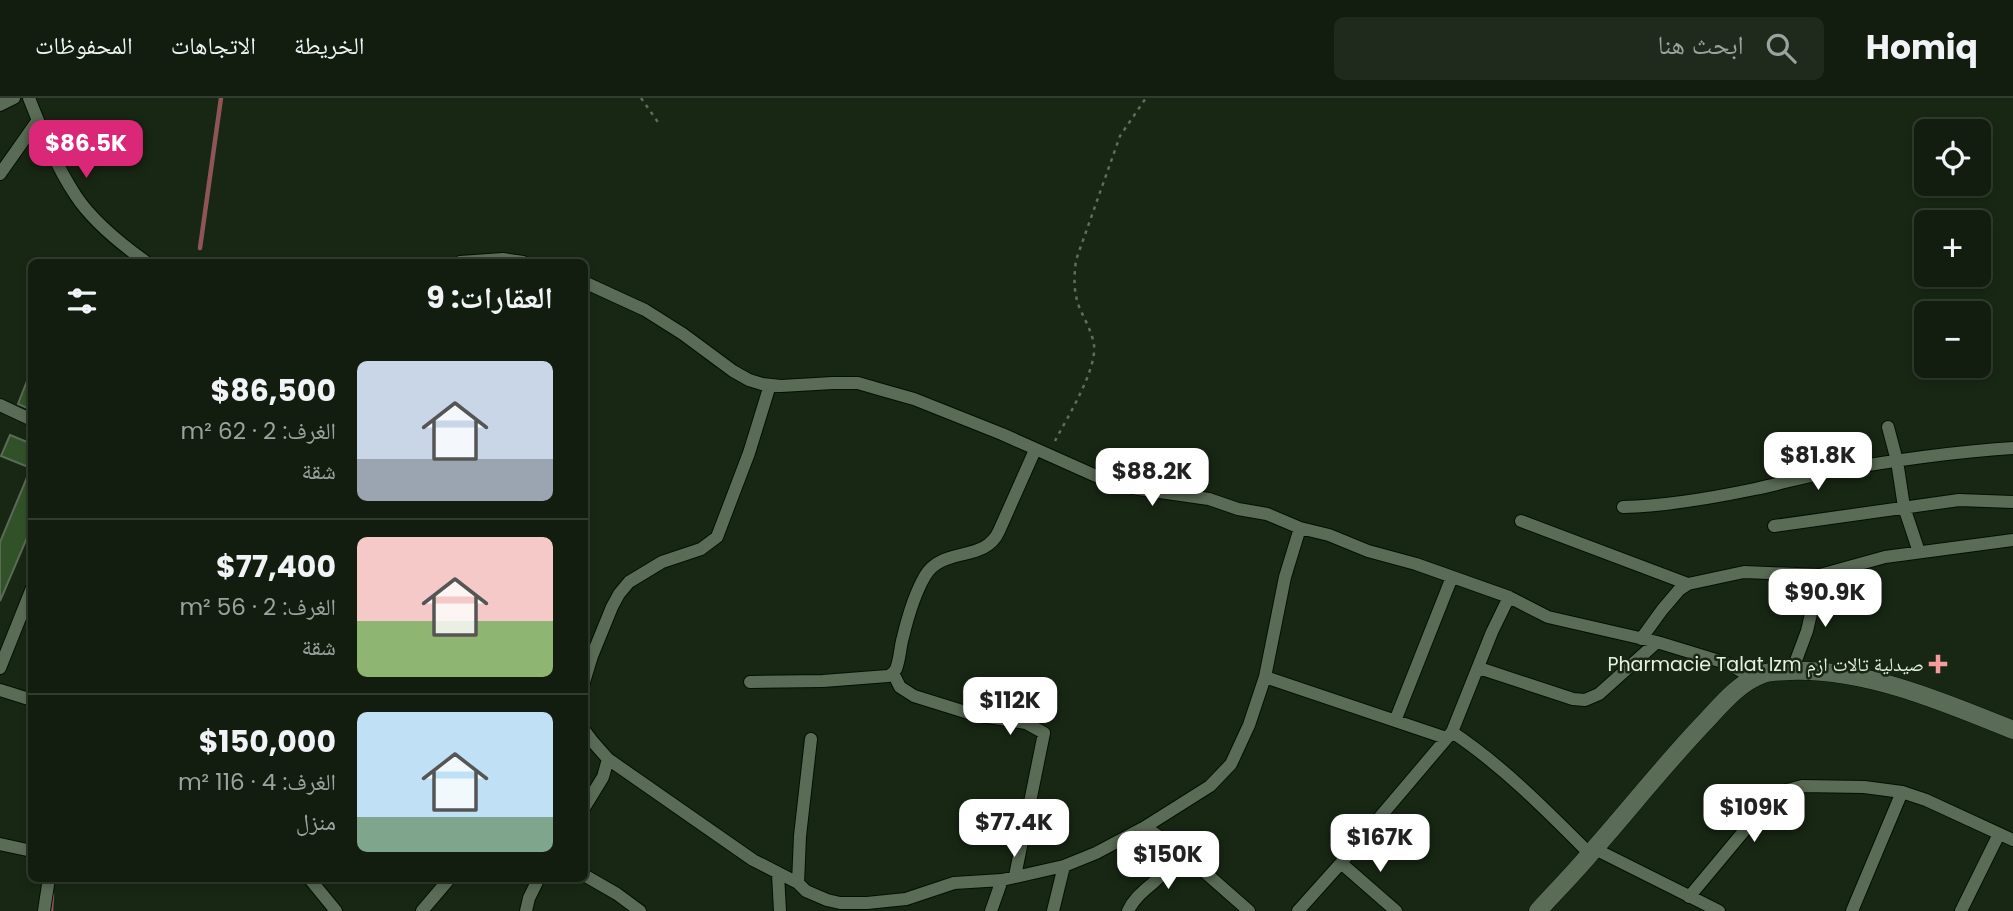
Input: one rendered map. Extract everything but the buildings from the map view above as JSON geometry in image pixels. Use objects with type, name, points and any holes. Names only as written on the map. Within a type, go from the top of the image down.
[{"type":"street","points":[[0,105],[14,98]]},
{"type":"street","points":[[29,98],[55,159],[76,196],[103,226],[142,259]]},
{"type":"street","points":[[0,174],[38,120]]},
{"type":"street","points":[[588,284],[645,310],[749,380],[770,385],[858,383],[914,400],[1002,434],[1114,484],[1209,499],[1238,509],[1267,514],[1300,528],[1329,535],[1368,551],[1416,564],[1509,597],[1548,617],[1657,642],[1729,664],[1753,678]]},
{"type":"street","points":[[588,669],[612,607],[629,582],[662,562],[701,549],[717,537],[749,453],[770,385]]},
{"type":"street","points":[[0,405],[28,418]]},
{"type":"street","points":[[1888,427],[1897,461],[1904,507],[1919,552]]},
{"type":"street","points":[[1623,507],[1652,506],[1754,490],[1826,473],[1958,451],[2013,448]]},
{"type":"street","points":[[750,681],[823,681],[888,676],[893,673],[909,615],[924,577],[937,561],[983,549],[992,542],[1035,450]]},
{"type":"street","points":[[1774,526],[1959,500],[2013,502]]},
{"type":"street","points":[[1521,521],[1688,584]]},
{"type":"street","points":[[588,735],[608,759],[666,797],[732,846],[798,883],[806,891],[840,907],[867,903],[906,905],[954,883],[1008,878],[1064,866],[1096,853],[1145,827],[1210,786],[1231,764],[1249,725],[1265,677],[1285,577],[1300,528]]},
{"type":"street","points":[[1641,639],[1679,590],[1688,584],[1744,572],[1821,575],[1885,557],[2013,540]]},
{"type":"street","points":[[1793,671],[1807,631],[1821,575]]},
{"type":"street","points":[[1395,721],[1452,577]]},
{"type":"street","points":[[1298,911],[1449,735],[1509,597]]},
{"type":"street","points":[[0,668],[28,598]]},
{"type":"street","points":[[1479,668],[1579,701],[1598,694],[1657,642]]},
{"type":"street","points":[[1538,911],[1723,702],[1742,685],[1766,673],[1824,672],[1915,692],[2013,730]]},
{"type":"street","points":[[893,673],[900,687],[914,696],[975,715],[1026,723],[1044,733],[1008,878],[991,911]]},
{"type":"street","points":[[1265,677],[1395,721],[1449,735],[1483,754],[1593,851],[1719,911]]},
{"type":"street","points":[[0,690],[28,699]]},
{"type":"street","points":[[798,883],[800,836],[811,739]]},
{"type":"street","points":[[588,800],[603,776],[608,759]]},
{"type":"street","points":[[1689,897],[1776,796],[1802,786],[1864,787],[1902,792],[1926,800],[2013,840]]},
{"type":"street","points":[[1852,911],[1902,792]]},
{"type":"street","points":[[1145,827],[1183,853],[1249,911]]},
{"type":"street","points":[[1961,911],[1999,834]]},
{"type":"street","points":[[0,844],[28,850]]},
{"type":"street","points":[[1128,911],[1140,893],[1183,853]]},
{"type":"street","points":[[1341,863],[1396,911]]},
{"type":"street","points":[[1053,911],[1064,866]]},
{"type":"street","points":[[778,874],[780,911]]},
{"type":"street","points":[[588,877],[640,911]]},
{"type":"street","points":[[44,911],[48,882]]},
{"type":"street","points":[[315,882],[337,911]]},
{"type":"street","points":[[422,911],[447,882]]},
{"type":"street","points":[[526,911],[537,882]]},
{"type":"path","points":[[641,98],[660,125]]},
{"type":"path","points":[[1048,455],[1083,386],[1094,353],[1091,332],[1075,295],[1076,260],[1120,136],[1146,98]]},
{"type":"waterway","points":[[200,248],[221,98]]},
{"type":"waterway","points":[[51,911],[52,894]]},
{"type":"place","name":"Pharmacie Talat Izm صيدلية تالات ازم","points":[[1938,664]]}]
